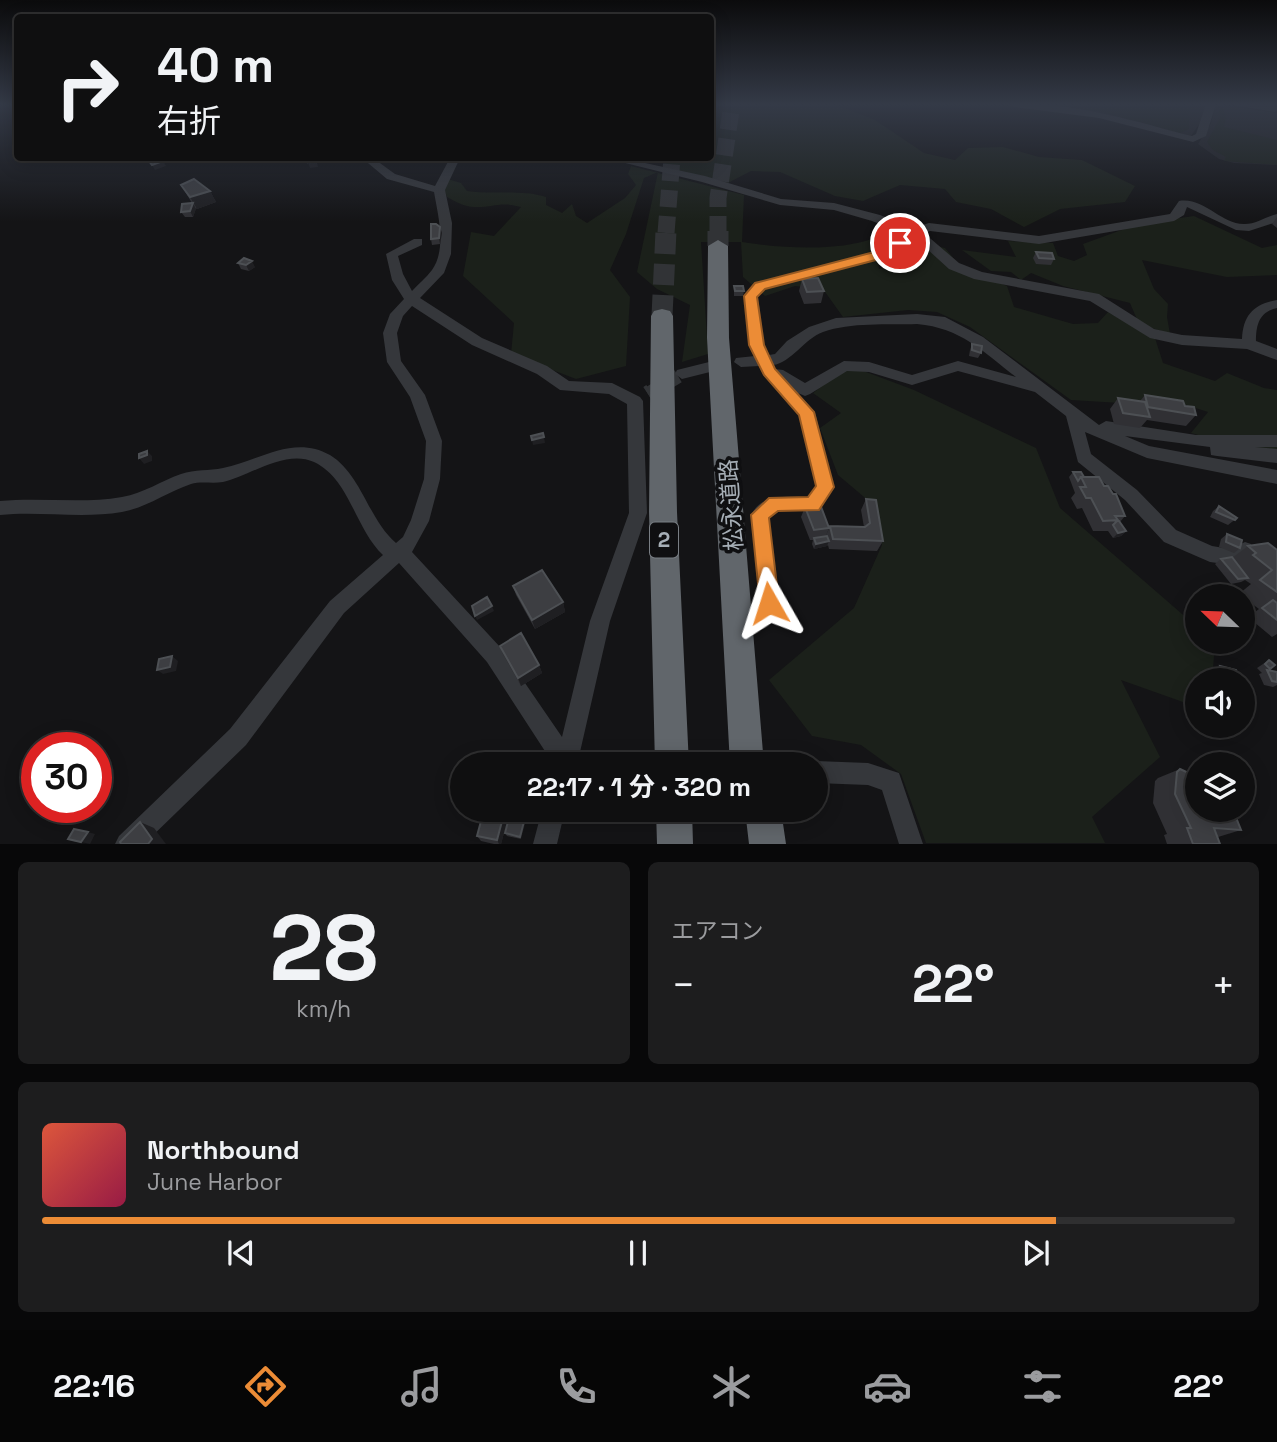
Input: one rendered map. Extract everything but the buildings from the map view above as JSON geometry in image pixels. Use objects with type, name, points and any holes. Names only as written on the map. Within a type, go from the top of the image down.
[{"type":"highway","name":"松永道路","points":[[718,246],[718,338],[746,752]]},
{"type":"highway","name":"2","points":[[662,316],[651,512],[671,752]]},
{"type":"highway","points":[[740,652],[754,752]]},
{"type":"highway","points":[[674,822],[675,844]]},
{"type":"highway","points":[[751,822],[752,844]]},
{"type":"highway","points":[[765,822],[768,844]]},
{"type":"street","points":[[370,161],[380,172],[405,183],[439,190]]},
{"type":"street","points":[[127,844],[238,737],[337,607],[397,556],[409,543],[420,521],[432,480],[434,441],[417,395],[394,362],[390,333],[397,314],[439,270],[445,254],[446,223],[439,190],[454,161]]},
{"type":"street","points":[[624,161],[705,179],[780,202],[834,207],[876,218],[924,237],[937,254],[954,266],[979,276],[1094,297],[1150,332],[1182,340],[1249,344],[1277,355]]},
{"type":"street","points":[[738,612],[757,612],[769,603],[760,515],[775,503],[813,505],[825,487],[807,412],[769,372],[757,345],[751,296],[760,286],[886,253],[915,232],[929,227],[1039,240],[1097,233],[1174,216],[1180,212],[1183,203],[1192,204],[1234,226],[1249,228],[1277,218]]},
{"type":"street","points":[[418,242],[392,254],[392,262],[408,294],[443,321],[496,352],[552,372],[565,386],[612,389],[642,397],[651,512],[600,621],[573,752]]},
{"type":"street","points":[[1249,344],[1248,326],[1254,316],[1267,305],[1277,304]]},
{"type":"street","points":[[741,362],[779,359],[792,345],[814,330],[836,323],[917,318],[945,323],[978,340],[1096,431],[1147,452],[1277,477]]},
{"type":"street","points":[[766,362],[778,374],[804,390],[844,366],[869,367],[912,380],[958,366],[1041,390]]},
{"type":"street","points":[[682,374],[713,366]]},
{"type":"street","points":[[1073,414],[1090,417],[1107,428],[1196,442],[1277,441]]},
{"type":"street","points":[[1073,414],[1084,457],[1131,495],[1170,536],[1210,554],[1232,557],[1245,551]]},
{"type":"street","points":[[1124,442],[1125,436],[1277,456]]},
{"type":"street","points":[[0,508],[20,505],[81,509],[138,501],[192,477],[221,476],[294,453],[319,457],[337,467],[372,531],[397,556],[409,559],[494,655],[562,752]]},
{"type":"street","points":[[828,772],[868,774],[891,781],[911,844]]},
{"type":"street","points":[[545,844],[551,822]]},
{"type":"shaded area","points":[[714,143],[910,143],[924,153],[955,160],[968,148],[1003,147],[1039,157],[1082,160],[1135,186],[1125,202],[1060,209],[1024,227],[991,209],[956,202],[945,189],[900,185],[863,201],[835,196],[780,172],[751,171],[728,183],[668,169],[663,161],[714,161]]},
{"type":"shaded area","points":[[1208,143],[1277,143],[1277,165],[1224,161],[1226,157],[1213,150]]},
{"type":"shaded area","points":[[1277,143],[1277,165],[1234,163],[1219,159],[1198,144]]},
{"type":"shaded area","points":[[631,166],[657,173],[644,178],[626,234],[610,270],[630,297],[626,366],[576,379],[511,354],[514,323],[463,276],[471,232],[494,236],[521,207],[463,205],[447,197],[444,189],[448,179],[461,183],[467,191],[527,193],[546,197],[546,205],[562,213],[572,204],[576,216],[587,223],[625,198],[636,185],[628,174]]},
{"type":"shaded area","points":[[658,173],[744,195],[742,242],[826,247],[874,238],[879,269],[898,265],[917,242],[945,248],[960,266],[1007,286],[1014,307],[1073,324],[1098,323],[1108,312],[1155,338],[1163,363],[1215,381],[1227,373],[1264,388],[1277,390],[1277,452],[1233,445],[1191,433],[1208,412],[1171,400],[1137,404],[1071,400],[970,327],[937,312],[908,310],[843,317],[823,289],[795,286],[765,296],[743,277],[741,242],[701,242],[708,354],[682,362],[690,305],[657,289],[637,272]]},
{"type":"shaded area","points":[[1194,216],[1262,248],[1277,245],[1277,275],[1227,277],[1142,260],[1154,289],[1168,304],[1170,334],[1139,324],[1130,303],[1063,286],[1031,273],[1021,280],[1011,272],[991,271],[962,250],[1016,257],[1008,241],[1053,243],[1058,256],[1074,261],[1087,255],[1083,244],[1138,224]]},
{"type":"shaded area","points":[[858,369],[914,390],[1036,448],[1060,508],[1185,617],[1185,654],[1214,654],[1213,668],[1185,668],[1185,703],[1121,680],[1160,757],[1092,817],[1105,843],[926,843],[901,774],[861,745],[812,736],[769,680],[854,608],[882,545],[870,502],[838,475],[820,428],[841,413],[813,393],[840,372]]},
{"type":"tunnel","points":[[718,246],[718,198],[726,143]]},
{"type":"tunnel","points":[[666,233],[672,161]]},
{"type":"tunnel","points":[[662,316],[666,231]]},
{"type":"tunnel","points":[[651,392],[648,394],[682,374]]},
{"type":"route","points":[[769,603],[760,515],[775,503],[813,505],[825,487],[807,412],[769,372],[757,345],[751,296],[760,286],[886,253],[900,243]]}]
